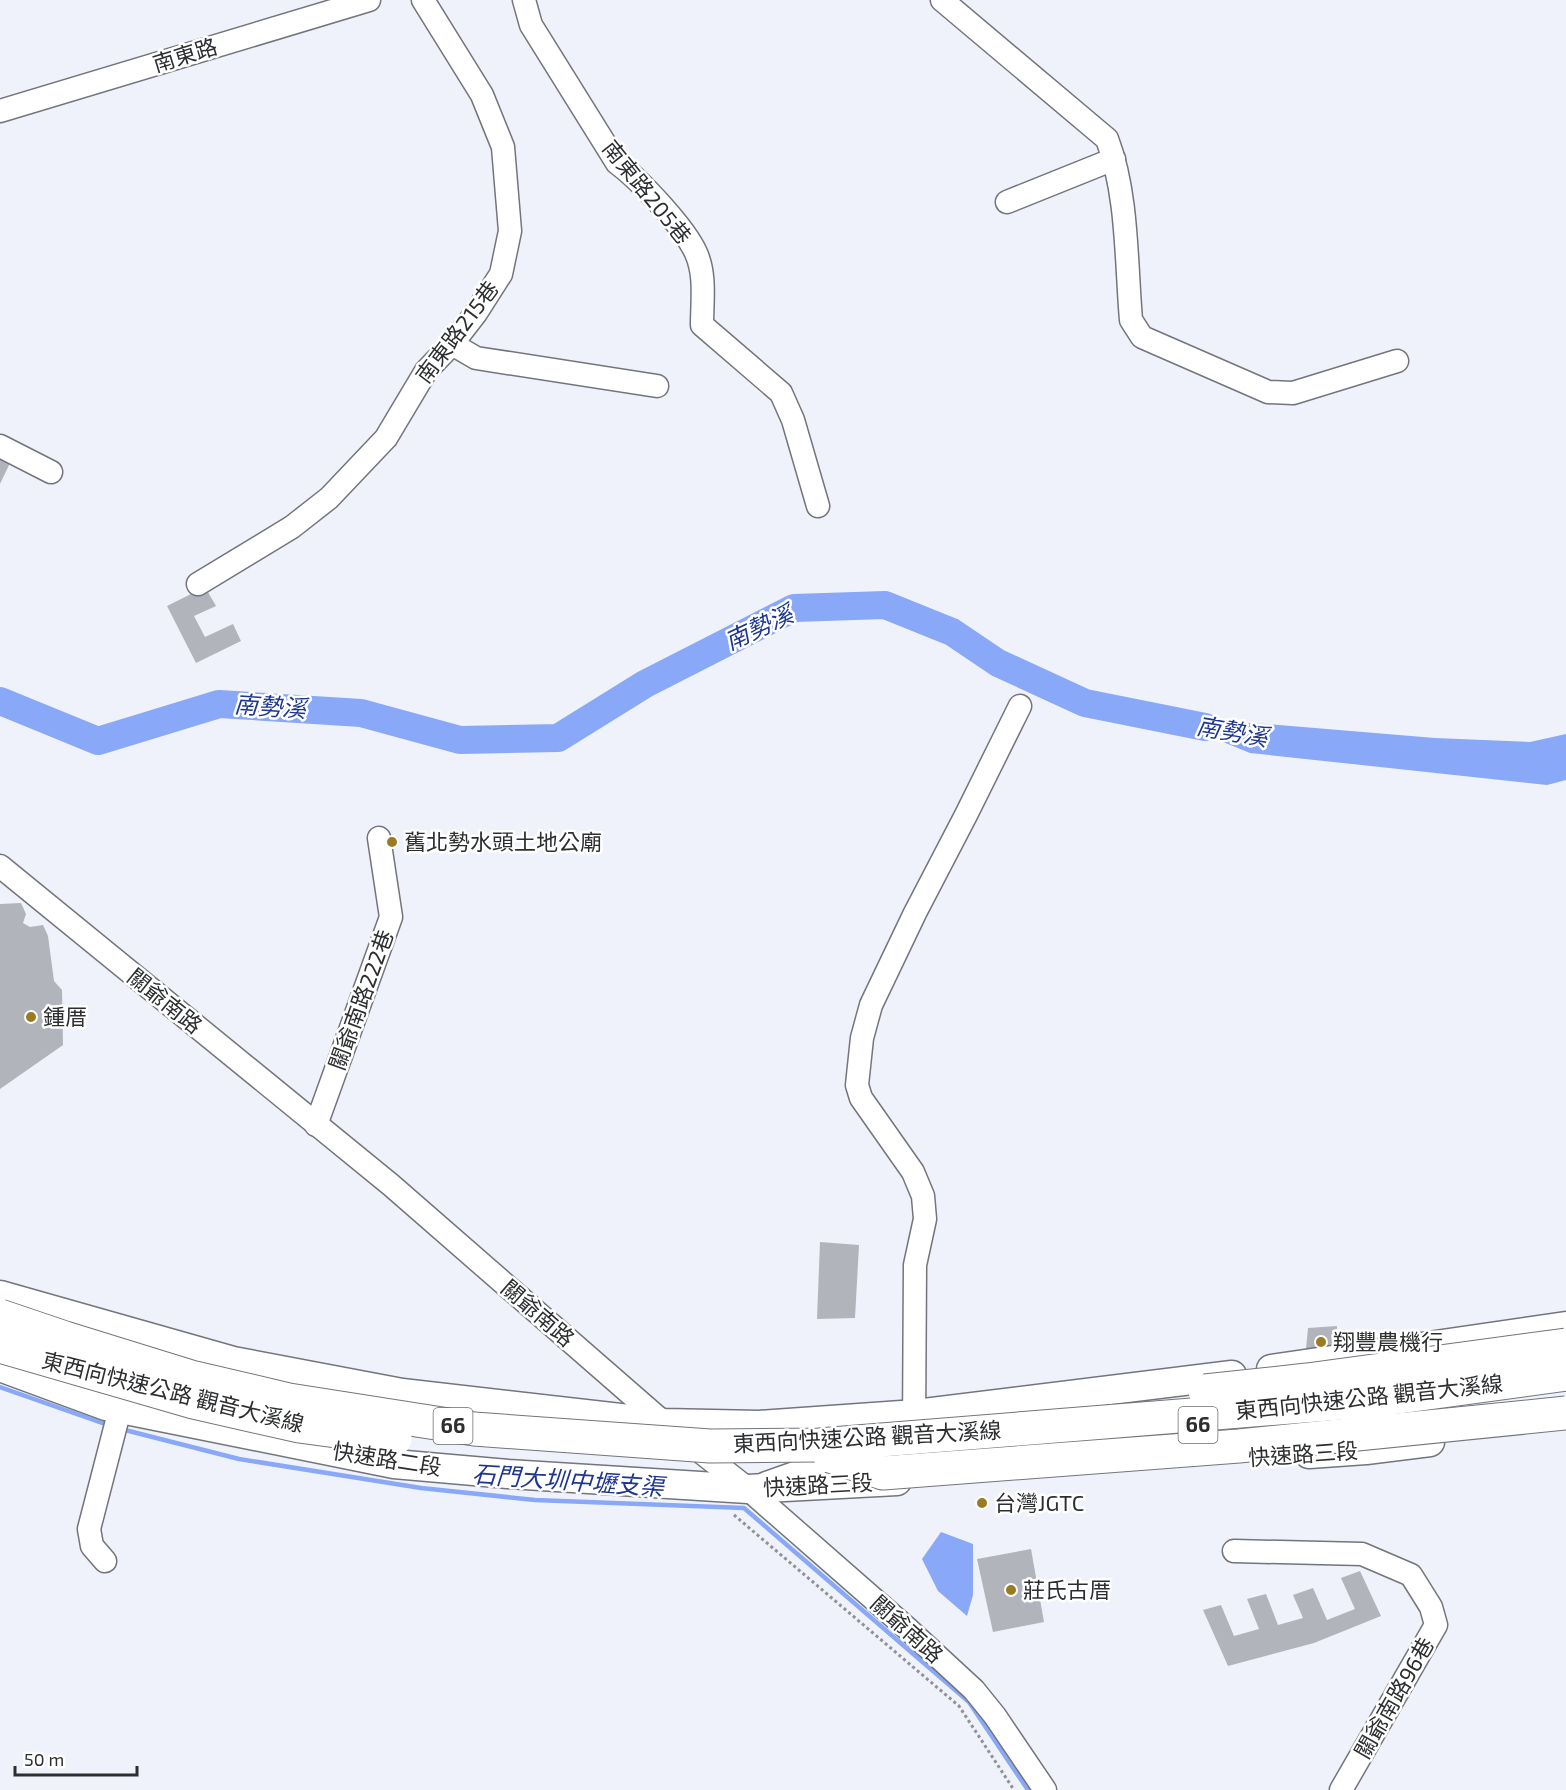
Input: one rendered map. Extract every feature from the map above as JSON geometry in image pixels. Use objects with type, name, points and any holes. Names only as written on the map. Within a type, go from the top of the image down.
[{"type":"highway","name":"東西向快速公路 觀音大溪線","points":[[0,1316],[191,1377],[289,1400],[474,1429],[710,1446],[915,1444],[1377,1400],[1566,1374]]},
{"type":"highway","points":[[915,1444],[1061,1406],[1307,1380],[1566,1345]]},
{"type":"highway","name":"東西向快速公路 觀音大溪線","points":[[0,1346],[193,1402],[298,1426],[578,1460],[830,1456],[1371,1413],[1566,1389]]},
{"type":"highway","points":[[830,1456],[883,1473],[1239,1446],[1566,1413]]},
{"type":"main road","name":"66","points":[[0,1295],[233,1361],[402,1393],[664,1423]]},
{"type":"main road","name":"快速路三段","points":[[748,1489],[915,1444],[1236,1375],[1566,1326]]},
{"type":"main road","name":"快速路二段","points":[[0,1367],[120,1409],[394,1464],[508,1474],[748,1489]]},
{"type":"main road","name":"快速路三段","points":[[664,1423],[759,1425],[859,1418],[915,1444],[1365,1438],[1566,1425]]},
{"type":"street","name":"南東路215巷","points":[[198,584],[292,527],[329,498],[386,438],[426,371],[452,344],[476,313],[501,274],[510,231],[503,147],[482,95],[423,0]]},
{"type":"street","name":"南東路205巷","points":[[524,0],[531,26],[617,163],[630,172],[670,215],[696,252],[702,278],[702,326],[782,393],[793,420],[818,506]]},
{"type":"street","points":[[942,0],[1107,139],[1120,184],[1131,320],[1142,337],[1268,392],[1293,393],[1397,361]]},
{"type":"street","name":"南東路","points":[[0,111],[358,2]]},
{"type":"street","points":[[1007,202],[1114,159]]},
{"type":"street","points":[[452,344],[476,358],[657,386]]},
{"type":"street","points":[[0,446],[51,472]]},
{"type":"street","points":[[915,1444],[915,1265],[925,1219],[923,1196],[913,1172],[861,1098],[856,1085],[862,1038],[871,1005],[1020,706]]},
{"type":"street","name":"關爺南路222巷","points":[[316,1125],[391,917],[379,838]]},
{"type":"street","name":"關爺南路","points":[[0,867],[391,1185],[664,1423],[748,1489],[909,1630],[974,1690],[995,1716],[1045,1790]]},
{"type":"street","points":[[1355,1356],[1365,1438]]},
{"type":"street","name":"快速路三段","points":[[915,1444],[1229,1398],[1359,1389],[1566,1359]]},
{"type":"street","name":"快速路三段","points":[[1365,1438],[1566,1401]]},
{"type":"street","points":[[105,1561],[92,1546],[89,1529],[120,1409]]},
{"type":"street","name":"關爺南路96巷","points":[[1234,1551],[1362,1554],[1411,1575],[1431,1607],[1436,1625],[1341,1790]]},
{"type":"path","points":[[734,1515],[959,1706],[1014,1790]]},
{"type":"water","points":[[1167,719],[1267,724],[1435,738],[1530,742],[1566,734],[1566,780],[1547,785],[1250,753]]},
{"type":"water","points":[[941,1532],[973,1544],[973,1595],[967,1616],[938,1591],[922,1559]]},
{"type":"building","points":[[0,458],[10,463],[0,484]]},
{"type":"building","points":[[205,587],[216,606],[194,616],[205,637],[233,624],[241,641],[196,663],[167,606]]},
{"type":"building","name":"鍾厝","points":[[21,903],[26,914],[23,923],[30,927],[43,925],[48,936],[54,981],[62,990],[63,1045],[0,1089],[0,904]]},
{"type":"building","points":[[820,1242],[859,1245],[855,1318],[817,1319]]},
{"type":"building","name":"翔豐農機行","points":[[1337,1326],[1336,1356],[1305,1359],[1308,1328]]},
{"type":"building","name":"莊氏古厝","points":[[1031,1549],[1044,1622],[993,1632],[977,1559]]},
{"type":"building","points":[[1360,1571],[1381,1616],[1314,1643],[1228,1666],[1203,1610],[1221,1605],[1234,1636],[1259,1629],[1247,1599],[1266,1594],[1278,1625],[1303,1618],[1293,1595],[1313,1588],[1327,1620],[1355,1609],[1341,1578]]},
{"type":"waterway","name":"南勢溪","points":[[0,701],[98,741],[219,704],[361,713],[460,740],[558,738],[645,684],[794,608],[885,605],[952,632],[998,663],[1085,703],[1205,727]]},
{"type":"waterway","name":"石門大圳中壢支渠","points":[[0,1387],[108,1425]]},
{"type":"waterway","name":"石門大圳中壢支渠","points":[[121,1429],[239,1459],[421,1488],[535,1500],[744,1508],[969,1702],[1028,1790]]},
{"type":"place","name":"舊北勢水頭土地公廟","points":[[392,842]]},
{"type":"place","name":"鍾厝","points":[[31,1017]]},
{"type":"place","name":"翔豐農機行","points":[[1321,1342]]},
{"type":"place","name":"台灣JGTC","points":[[982,1503]]},
{"type":"place","name":"莊氏古厝","points":[[1011,1590]]}]
